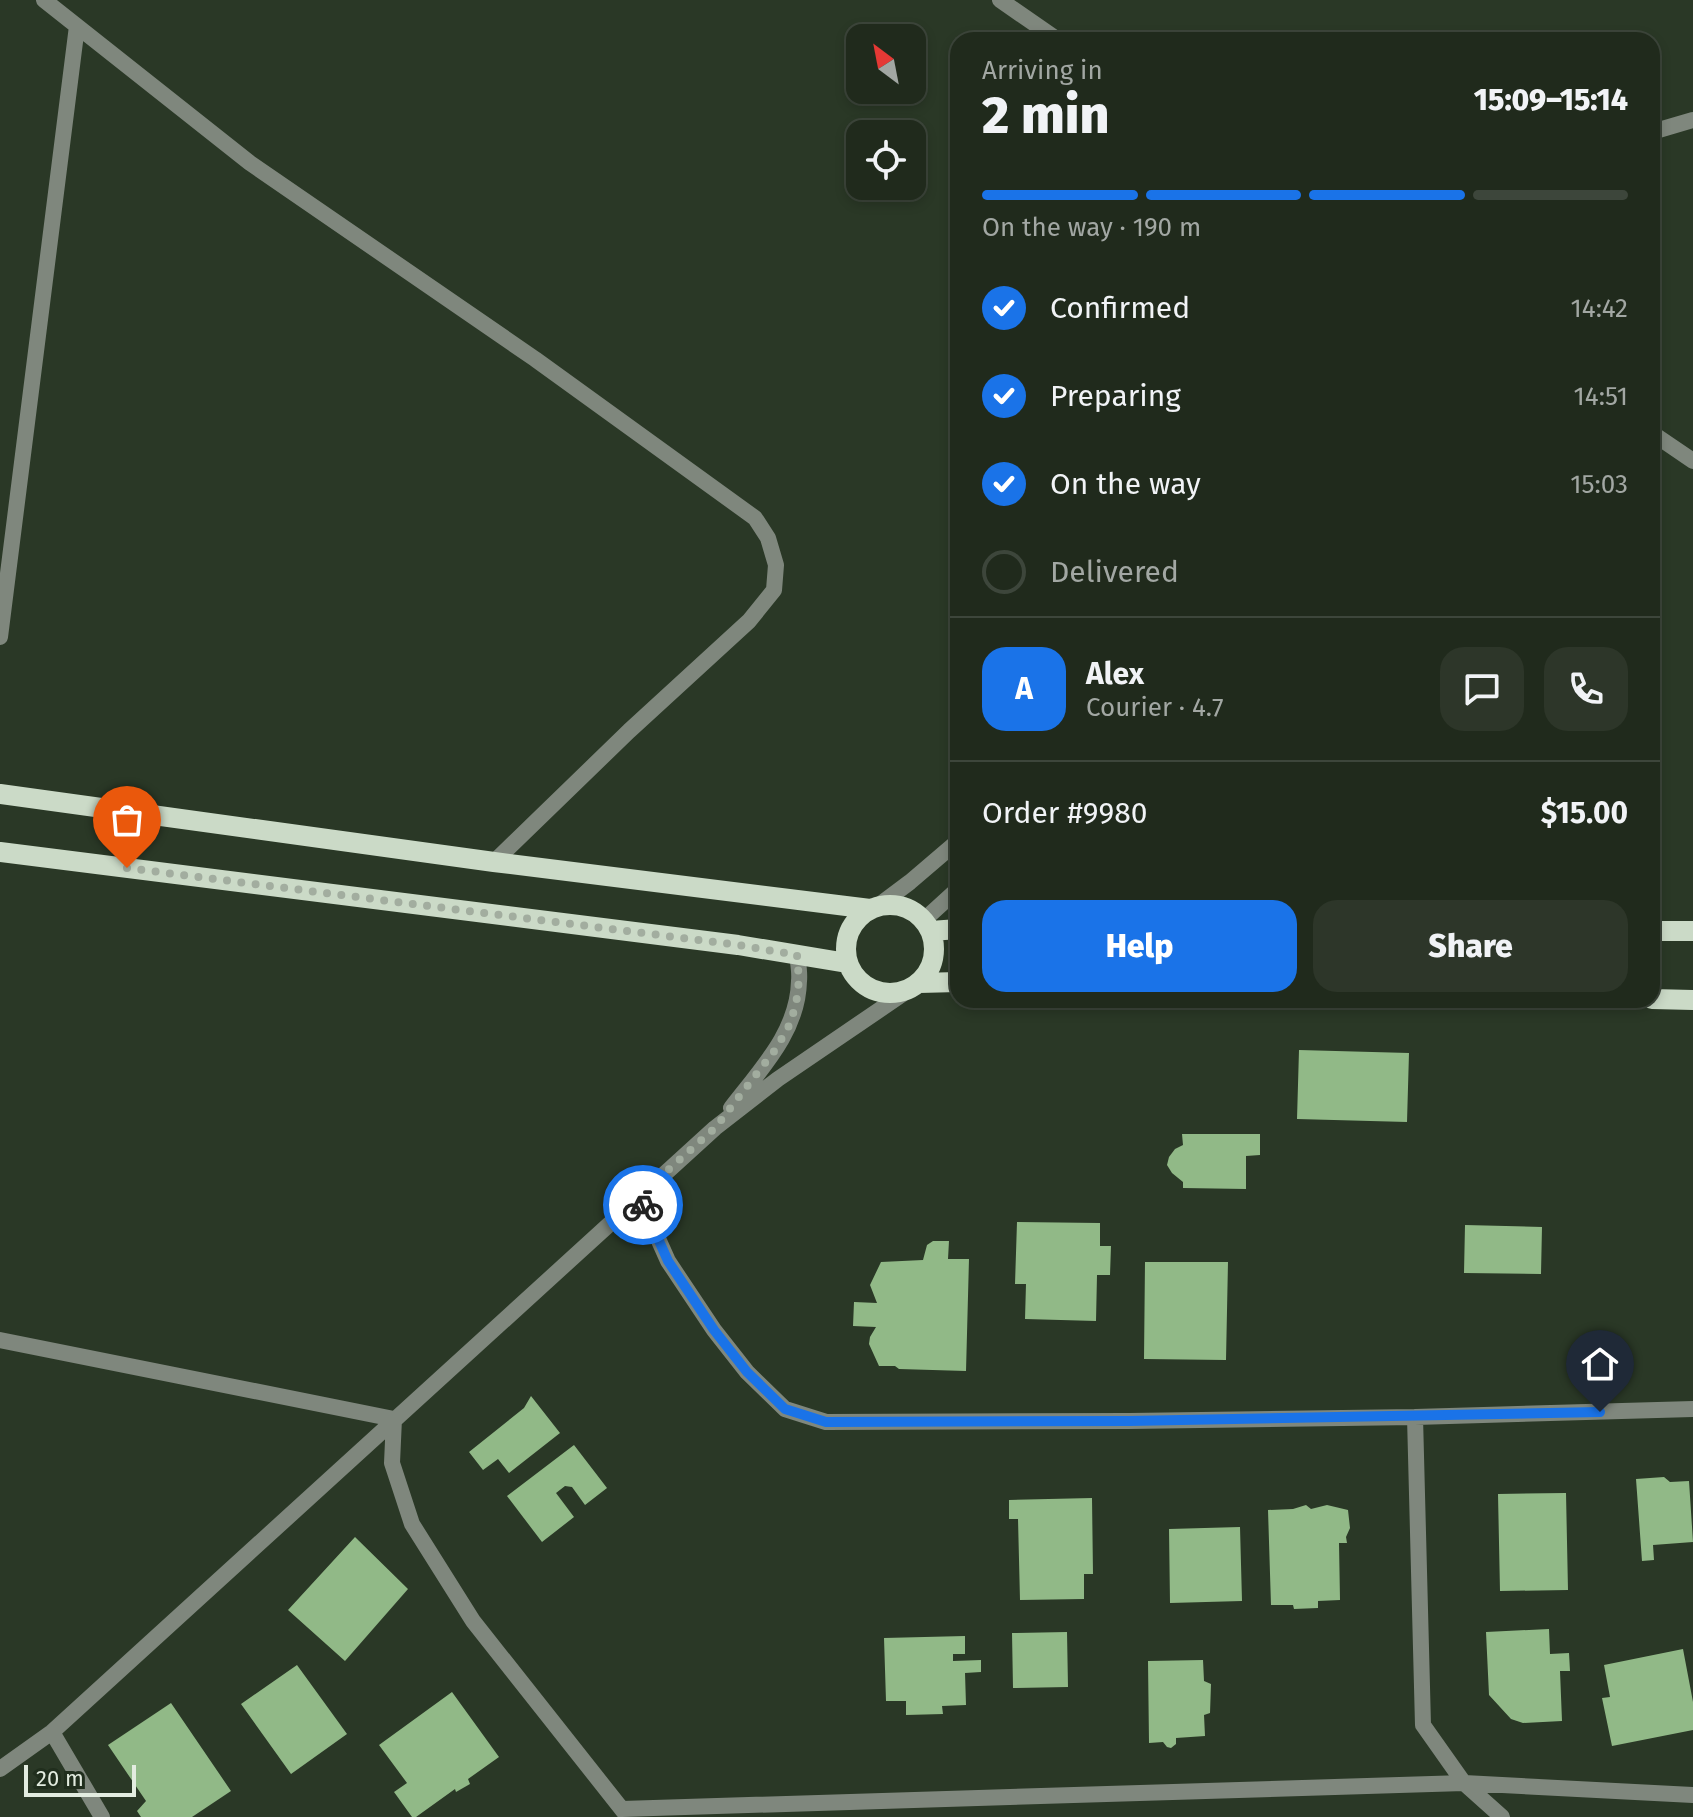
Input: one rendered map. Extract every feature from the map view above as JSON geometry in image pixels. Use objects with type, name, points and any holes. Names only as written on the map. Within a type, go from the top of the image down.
[{"type":"main road","points":[[0,794],[494,862],[874,908]]},
{"type":"main road","points":[[0,852],[723,943],[847,963]]},
{"type":"main road","points":[[914,986],[932,964],[934,942],[928,926],[911,910],[895,904],[874,908],[859,916],[846,938],[845,951],[854,977],[866,987],[895,993],[914,986],[950,983]]},
{"type":"main road","points":[[928,926],[950,928]]},
{"type":"main road","points":[[1660,931],[1693,931]]},
{"type":"main road","points":[[1660,999],[1693,1000]]},
{"type":"street","points":[[44,0],[250,163],[535,359],[755,518],[768,538],[776,565],[774,590],[749,621],[629,731],[494,862]]},
{"type":"street","points":[[1000,0],[1046,32]]},
{"type":"street","points":[[0,637],[77,26]]},
{"type":"street","points":[[1660,130],[1693,120]]},
{"type":"street","points":[[1660,438],[1693,461]]},
{"type":"street","points":[[874,908],[950,848]]},
{"type":"street","points":[[928,926],[950,899]]},
{"type":"street","points":[[715,1128],[775,1050],[788,1028],[796,1005],[799,980],[797,955]]},
{"type":"street","points":[[0,1769],[52,1732],[715,1128],[778,1079],[914,986]]},
{"type":"street","points":[[639,1196],[668,1261],[714,1330],[747,1372],[785,1409],[826,1422],[1415,1417],[1693,1409]]},
{"type":"street","points":[[0,1340],[394,1419]]},
{"type":"street","points":[[1415,1417],[1423,1725],[1464,1783],[1502,1817]]},
{"type":"street","points":[[394,1419],[392,1463],[412,1524],[473,1621],[625,1813],[1464,1783],[1693,1795]]},
{"type":"street","points":[[52,1732],[102,1817]]},
{"type":"building","points":[[1299,1050],[1409,1053],[1407,1122],[1297,1119]]},
{"type":"building","points":[[1182,1134],[1260,1134],[1260,1155],[1246,1156],[1246,1189],[1183,1188],[1183,1182],[1167,1165],[1175,1149],[1183,1145]]},
{"type":"building","points":[[1017,1222],[1100,1223],[1100,1246],[1111,1246],[1110,1275],[1097,1275],[1096,1321],[1025,1319],[1026,1284],[1015,1284]]},
{"type":"building","points":[[1465,1225],[1542,1227],[1541,1274],[1464,1273]]},
{"type":"building","points":[[933,1241],[949,1241],[948,1259],[969,1259],[966,1371],[879,1366],[869,1344],[876,1327],[853,1326],[854,1302],[877,1303],[870,1285],[881,1262],[923,1260],[927,1245]]},
{"type":"building","points":[[1145,1262],[1228,1262],[1226,1360],[1144,1359]]},
{"type":"building","points":[[531,1396],[560,1433],[509,1473],[498,1459],[483,1470],[469,1452],[524,1408]]},
{"type":"building","points":[[574,1445],[607,1488],[585,1505],[572,1487],[565,1486],[556,1493],[574,1517],[542,1542],[507,1496]]},
{"type":"building","points":[[1664,1477],[1670,1482],[1689,1481],[1693,1542],[1653,1545],[1654,1560],[1642,1561],[1636,1479]]},
{"type":"building","points":[[1566,1493],[1568,1590],[1500,1591],[1498,1494]]},
{"type":"building","points":[[1092,1498],[1093,1574],[1084,1574],[1084,1599],[1020,1600],[1018,1519],[1009,1519],[1009,1500]]},
{"type":"building","points":[[1306,1505],[1311,1509],[1327,1505],[1348,1510],[1350,1528],[1347,1543],[1339,1543],[1340,1600],[1318,1601],[1318,1608],[1294,1609],[1293,1605],[1271,1605],[1268,1510]]},
{"type":"building","points":[[1240,1527],[1242,1601],[1170,1603],[1169,1529]]},
{"type":"building","points":[[355,1537],[408,1589],[345,1661],[288,1610]]},
{"type":"building","points":[[1549,1629],[1550,1654],[1569,1653],[1570,1671],[1560,1671],[1562,1721],[1523,1723],[1511,1719],[1489,1695],[1486,1632]]},
{"type":"building","points":[[1067,1632],[1068,1687],[1013,1688],[1012,1633]]},
{"type":"building","points":[[965,1636],[965,1654],[953,1654],[953,1661],[981,1660],[981,1672],[965,1673],[966,1705],[942,1706],[943,1714],[906,1715],[906,1701],[886,1701],[884,1638]]},
{"type":"building","points":[[1683,1649],[1693,1702],[1693,1730],[1612,1746],[1602,1698],[1610,1697],[1604,1665]]},
{"type":"building","points":[[1203,1660],[1204,1681],[1211,1684],[1210,1713],[1204,1715],[1205,1736],[1176,1738],[1176,1744],[1171,1748],[1163,1742],[1149,1743],[1148,1661]]},
{"type":"building","points":[[297,1665],[347,1734],[291,1774],[241,1704]]},
{"type":"building","points":[[452,1692],[499,1757],[468,1779],[470,1784],[456,1792],[455,1789],[412,1817],[394,1792],[407,1783],[379,1745]]},
{"type":"building","points":[[171,1703],[231,1791],[192,1817],[141,1817],[137,1811],[146,1801],[108,1745]]},
{"type":"way so far","points":[[127,868],[797,955],[799,980],[796,1005],[788,1028],[775,1050],[715,1128],[639,1196],[643,1205]]},
{"type":"route","points":[[643,1205],[668,1261],[714,1330],[747,1372],[785,1409],[826,1422],[1129,1421],[1600,1412]]}]
